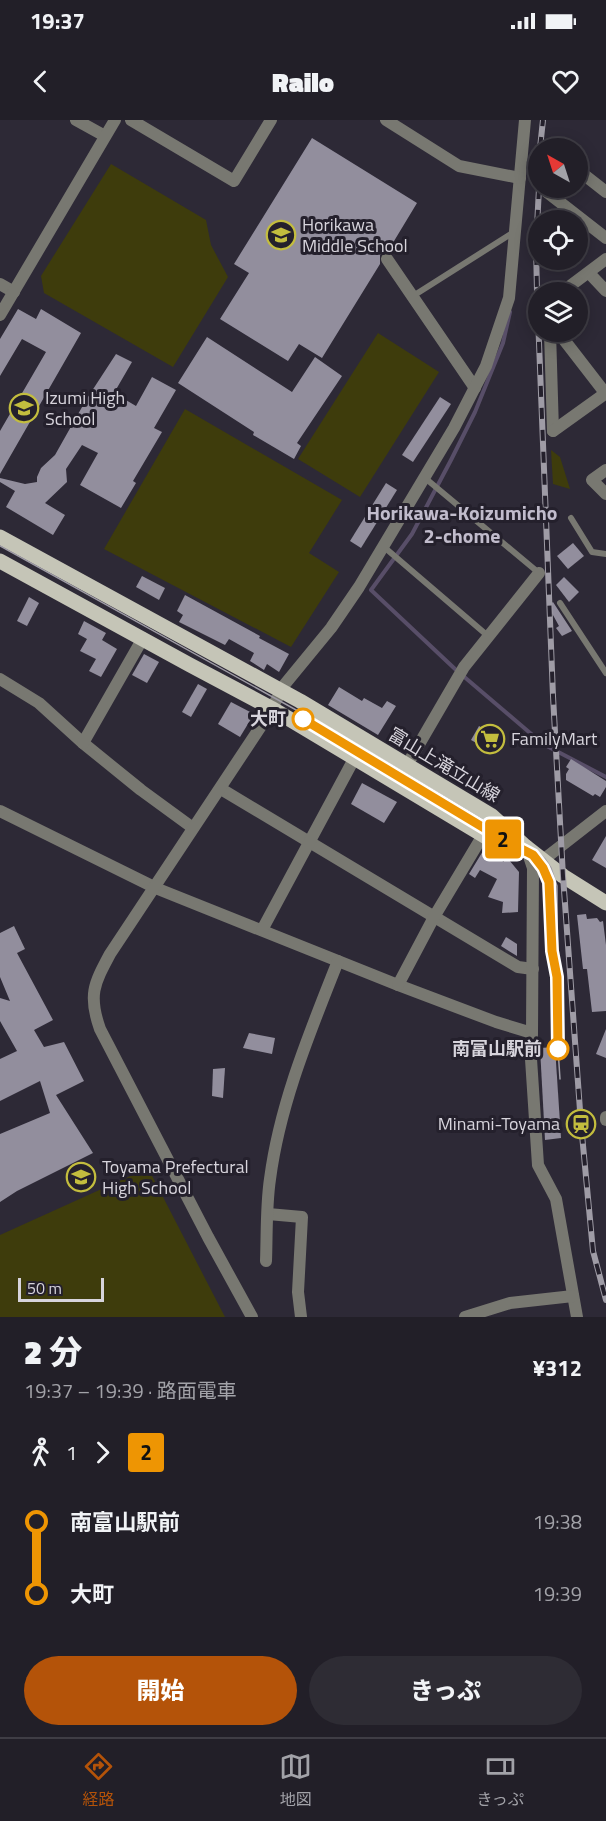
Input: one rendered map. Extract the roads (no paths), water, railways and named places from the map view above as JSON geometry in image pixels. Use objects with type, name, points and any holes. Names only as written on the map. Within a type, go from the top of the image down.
[{"type":"main road","name":"富山上滝立山線","points":[[0,537],[281,690],[492,816],[543,860],[583,890],[606,903]]},
{"type":"main road","points":[[0,561],[271,708],[488,838],[526,847]]},
{"type":"street","points":[[76,120],[105,136]]},
{"type":"street","points":[[0,315],[115,120]]},
{"type":"street","points":[[131,120],[234,182],[271,120]]},
{"type":"street","points":[[386,120],[459,166],[524,180]]},
{"type":"street","points":[[252,1317],[100,1029],[93,1010],[93,991],[99,974],[154,887],[221,789],[267,717],[281,690],[331,628],[384,547],[476,388],[486,366],[509,298],[515,231],[524,180],[525,120]]},
{"type":"street","points":[[588,178],[606,192]]},
{"type":"street","points":[[555,198],[606,238]]},
{"type":"street","points":[[387,259],[476,388]]},
{"type":"street","points":[[576,282],[606,259]]},
{"type":"street","points":[[589,273],[606,291]]},
{"type":"street","points":[[0,284],[14,292]]},
{"type":"street","points":[[550,342],[553,431],[606,394],[566,342]]},
{"type":"street","points":[[606,470],[592,480],[606,494]]},
{"type":"street","points":[[407,765],[465,667],[539,573]]},
{"type":"street","points":[[83,743],[143,638]]},
{"type":"street","points":[[0,679],[39,703],[83,743],[193,828]]},
{"type":"street","points":[[262,930],[354,759]]},
{"type":"street","points":[[221,789],[518,967],[533,969]]},
{"type":"street","points":[[0,810],[154,887],[398,985],[532,1033]]},
{"type":"street","points":[[543,860],[606,811]]},
{"type":"street","points":[[398,985],[434,917],[483,835]]},
{"type":"street","points":[[526,847],[533,868],[531,1059],[537,1165],[556,1199],[577,1317]]},
{"type":"street","points":[[266,1261],[270,1179],[283,1115],[300,1057],[338,961]]},
{"type":"street","points":[[268,1214],[302,1217],[298,1292],[301,1317]]},
{"type":"street","points":[[465,1317],[510,1303],[573,1296]]},
{"type":"lane","points":[[413,296],[515,231]]},
{"type":"lane","points":[[424,478],[539,573]]},
{"type":"lane","points":[[571,518],[592,552],[606,554]]},
{"type":"lane","points":[[384,547],[488,637]]},
{"type":"lane","points":[[560,603],[606,673]]},
{"type":"waterway","points":[[510,312],[503,343],[475,412],[412,534],[371,590],[455,669],[543,744],[606,777]]},
{"type":"tram line","points":[[0,546],[307,716],[537,852],[545,859],[551,868],[557,886],[560,1079]]},
{"type":"tram line","name":"2","points":[[303,719],[504,840],[533,855],[543,868],[550,888],[552,951],[557,977],[558,1049]]},
{"type":"railway","points":[[541,138],[543,120]]},
{"type":"railway","points":[[538,198],[537,292],[553,696],[563,876],[581,1124],[593,1251],[606,1300]]},
{"type":"place","name":"Horikawa Middle School","points":[[281,235]]},
{"type":"place","name":"Izumi High School","points":[[24,408]]},
{"type":"place","name":"大町","points":[[303,719]]},
{"type":"place","name":"FamilyMart","points":[[490,739]]},
{"type":"place","name":"南富山駅前","points":[[558,1049]]},
{"type":"place","name":"Minami-Toyama","points":[[581,1124]]},
{"type":"place","name":"Toyama Prefectural High School","points":[[81,1177]]},
{"type":"district","name":"Horikawa-Koizumicho 2-chome","points":[[462,524]]}]
